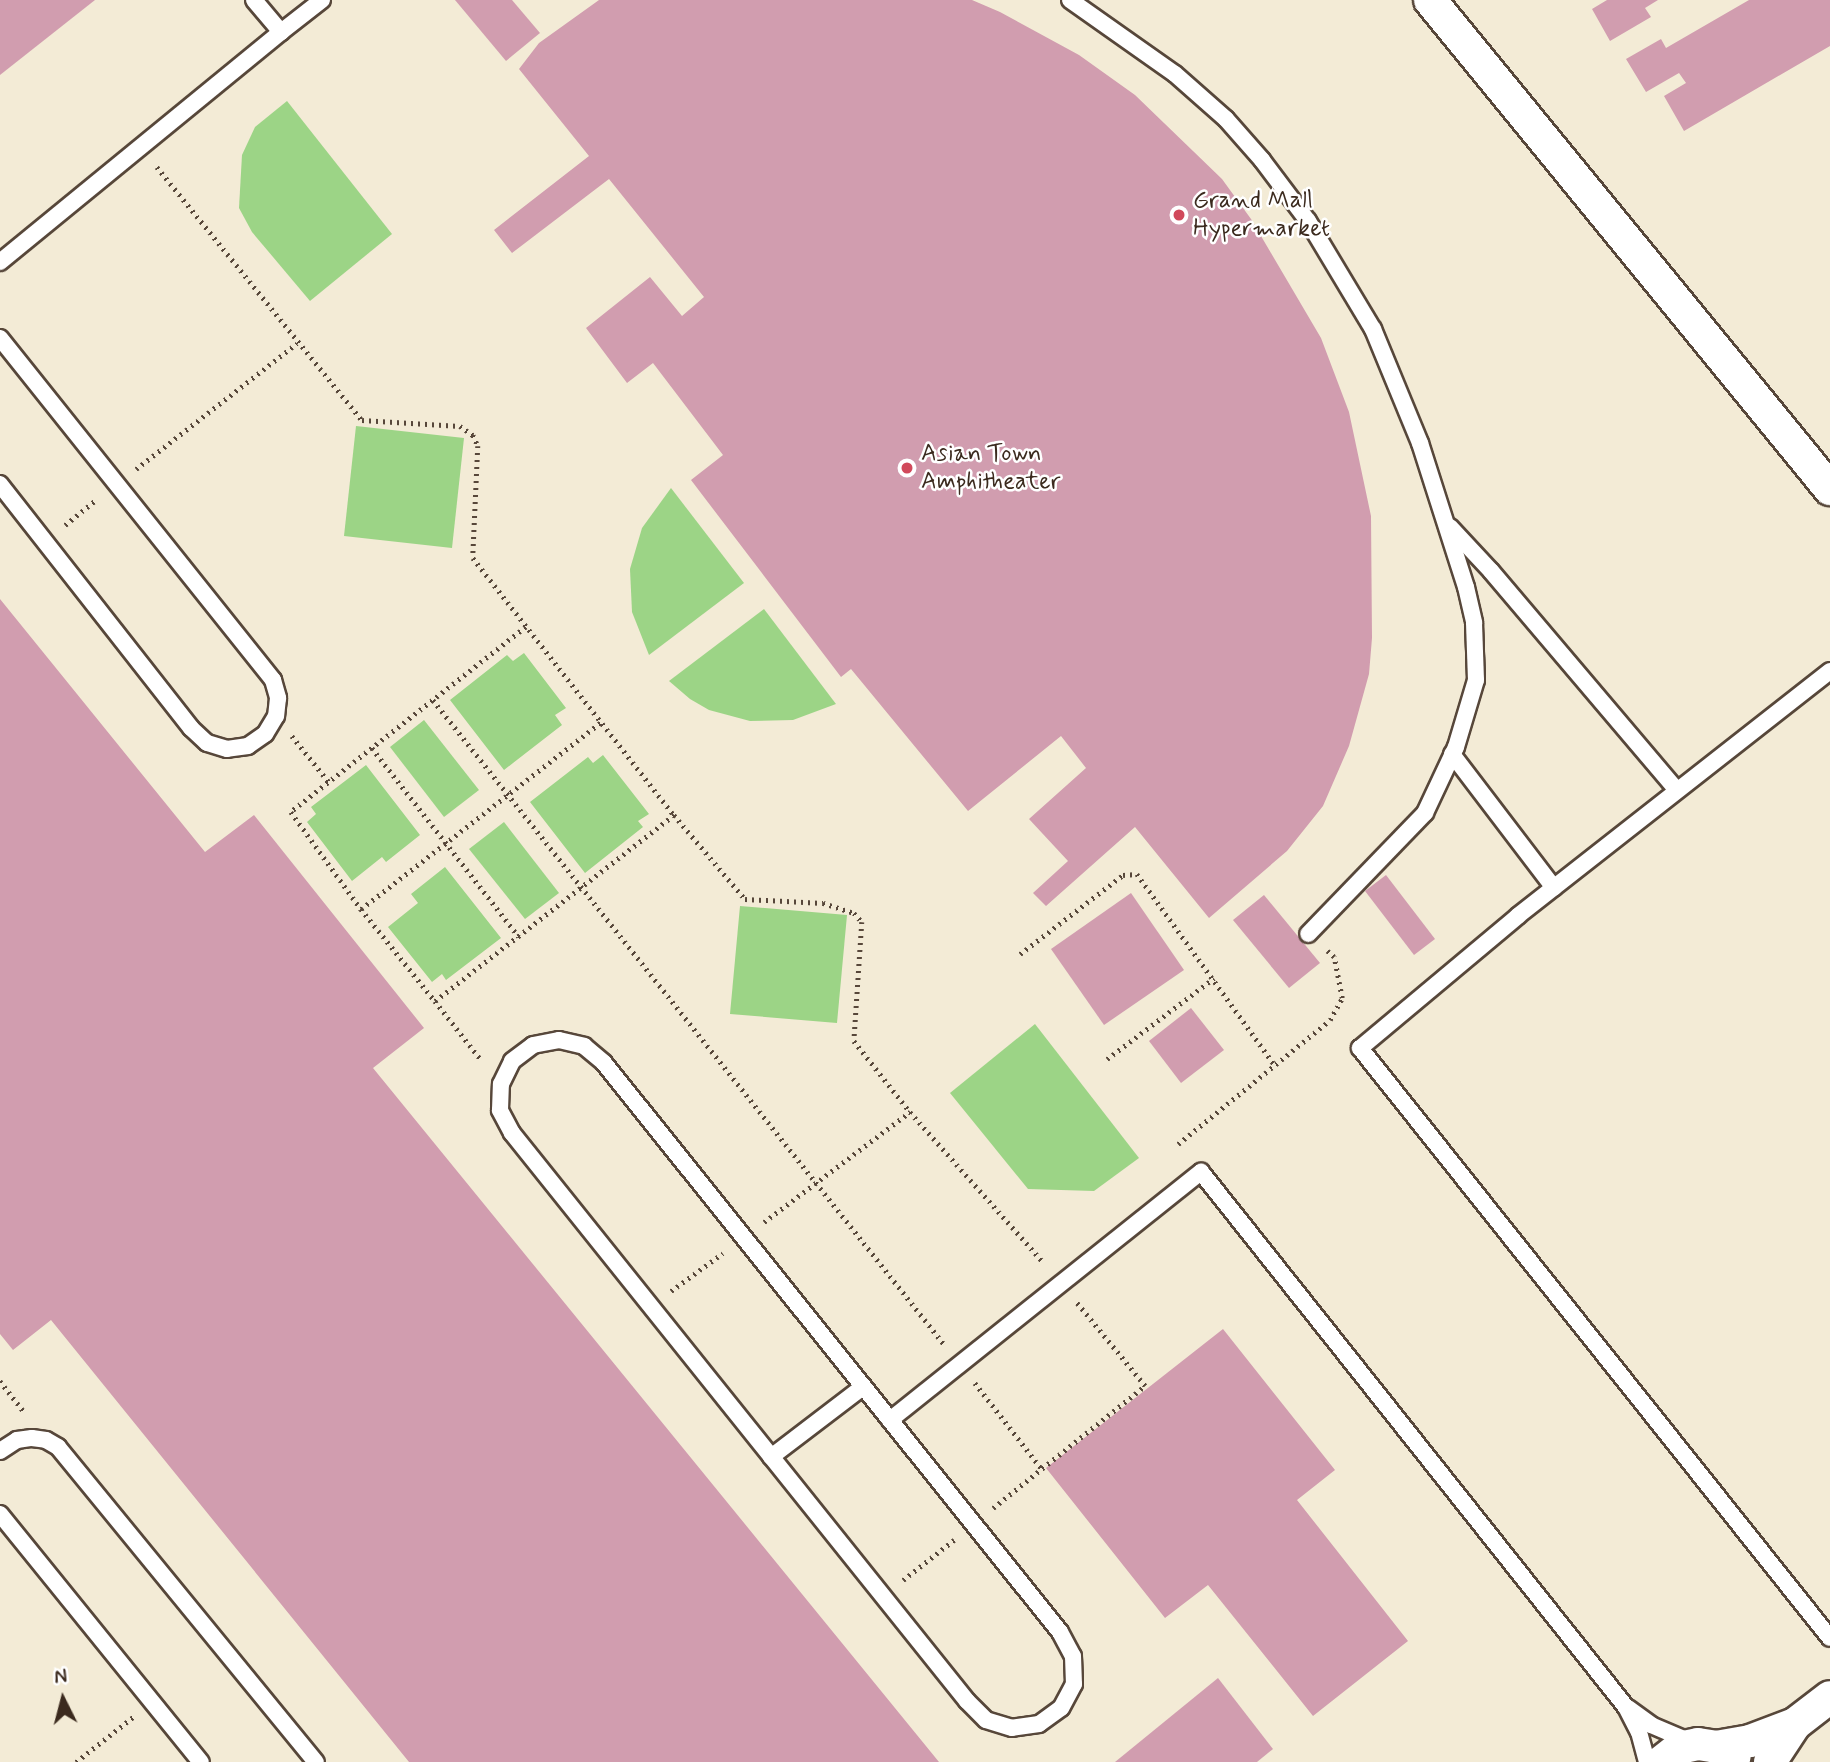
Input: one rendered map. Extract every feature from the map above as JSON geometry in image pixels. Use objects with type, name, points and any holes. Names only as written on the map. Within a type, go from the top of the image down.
[{"type":"street","points":[[1430,0],[1830,489]]},
{"type":"street","points":[[1661,1762],[1679,1748],[1718,1751],[1795,1724],[1830,1697]]},
{"type":"street","points":[[1770,1762],[1795,1724]]},
{"type":"lane","points":[[254,0],[281,32]]},
{"type":"lane","points":[[0,262],[322,0]]},
{"type":"lane","points":[[1070,0],[1175,74],[1226,119],[1262,160],[1308,221],[1373,329],[1420,443],[1474,623],[1476,680],[1452,754],[1425,813],[1308,934]]},
{"type":"lane","points":[[0,338],[273,680],[278,698],[276,716],[265,734],[248,746],[227,749],[207,743],[191,728],[0,484]]},
{"type":"lane","points":[[1446,523],[1491,571],[1676,789]]},
{"type":"lane","points":[[1830,671],[1676,789],[1360,1048],[1830,1638]]},
{"type":"lane","points":[[1452,754],[1554,888]]},
{"type":"lane","points":[[559,1040],[584,1046],[604,1063],[743,1238],[1060,1632],[1073,1656],[1073,1684],[1062,1708],[1039,1724],[1012,1728],[986,1720],[967,1701],[512,1133],[500,1110],[500,1084],[512,1061],[533,1045],[559,1040]]},
{"type":"lane","points":[[890,1420],[1201,1172],[1626,1707],[1639,1732],[1647,1762]]},
{"type":"lane","points":[[771,1457],[863,1387]]},
{"type":"lane","points":[[0,1451],[17,1440],[32,1438],[46,1440],[58,1447],[316,1762]]},
{"type":"lane","points":[[0,1514],[201,1762]]},
{"type":"lane","points":[[1626,1707],[1651,1725],[1718,1751]]},
{"type":"path","points":[[142,148],[362,420],[460,426],[473,435],[478,446],[473,558],[674,815],[745,899],[823,903],[854,913],[862,922],[854,1041],[910,1112],[1061,1283],[1145,1386],[883,1596]]},
{"type":"path","points":[[45,541],[297,342]]},
{"type":"path","points":[[500,1084],[361,909],[291,812],[526,627]]},
{"type":"path","points":[[433,701],[580,890],[817,1182],[1042,1469]]},
{"type":"path","points":[[276,716],[329,782]]},
{"type":"path","points":[[361,909],[601,722]]},
{"type":"path","points":[[372,748],[519,937]]},
{"type":"path","points":[[435,1001],[674,815]]},
{"type":"path","points":[[1020,954],[1123,875],[1137,874],[1275,1065]]},
{"type":"path","points":[[1178,1144],[1329,1020],[1342,998],[1334,957],[1308,934]]},
{"type":"path","points":[[1107,1059],[1214,978]]},
{"type":"path","points":[[650,1306],[910,1112]]},
{"type":"path","points":[[76,1762],[152,1702]]},
{"type":"green space","points":[[287,101],[392,234],[310,301],[252,232],[239,208],[242,155],[255,127]]},
{"type":"green space","points":[[356,426],[464,438],[452,548],[344,536]]},
{"type":"green space","points":[[671,488],[744,583],[649,655],[632,612],[630,569],[642,528]]},
{"type":"green space","points":[[764,609],[836,704],[793,720],[750,721],[709,710],[690,699],[669,681]]},
{"type":"green space","points":[[524,653],[566,708],[555,715],[562,725],[504,770],[450,700],[507,655],[513,661]]},
{"type":"green space","points":[[424,720],[479,790],[444,817],[390,747]]},
{"type":"green space","points":[[603,755],[649,814],[638,821],[643,827],[585,873],[530,802],[588,757],[593,763]]},
{"type":"green space","points":[[366,765],[420,835],[386,862],[382,857],[352,881],[307,822],[316,814],[311,807]]},
{"type":"green space","points":[[504,822],[559,893],[525,919],[469,849]]},
{"type":"green space","points":[[445,867],[501,938],[446,980],[442,974],[432,982],[388,927],[418,903],[411,894]]},
{"type":"green space","points":[[740,906],[847,915],[837,1023],[730,1014]]},
{"type":"green space","points":[[1035,1024],[1139,1158],[1094,1191],[1028,1189],[950,1093]]},
{"type":"building","points":[[0,0],[95,0],[0,75]]},
{"type":"building","points":[[455,0],[512,0],[540,33],[506,61]]},
{"type":"building","points":[[599,0],[972,0],[1000,12],[1079,55],[1135,95],[1222,179],[1251,219],[1321,338],[1349,412],[1371,516],[1372,638],[1369,674],[1349,746],[1323,806],[1287,851],[1209,918],[1135,827],[1046,906],[1033,893],[1068,861],[1029,819],[1086,768],[1061,736],[968,811],[851,669],[841,677],[691,480],[723,455],[653,363],[627,383],[586,328],[650,277],[682,316],[704,297],[609,179],[512,253],[494,230],[589,156],[519,69],[539,43]]},
{"type":"building","points":[[1607,0],[1658,0],[1645,8],[1651,17],[1610,41],[1592,9]]},
{"type":"building","points":[[1749,0],[1830,0],[1830,46],[1684,131],[1664,96],[1686,83],[1679,73],[1646,92],[1626,59],[1661,39],[1666,48]]},
{"type":"building","points":[[0,599],[205,852],[254,815],[424,1028],[373,1068],[939,1762],[409,1762],[51,1320],[13,1350],[0,1334]]},
{"type":"building","points":[[1386,875],[1435,939],[1414,955],[1365,891]]},
{"type":"building","points":[[1131,893],[1184,970],[1104,1025],[1051,949]]},
{"type":"building","points":[[1264,895],[1320,963],[1289,988],[1233,920]]},
{"type":"building","points":[[1191,1008],[1224,1050],[1181,1083],[1149,1041]]},
{"type":"building","points":[[1223,1329],[1335,1470],[1297,1500],[1408,1641],[1313,1716],[1208,1585],[1165,1618],[1046,1468]]},
{"type":"building","points":[[1218,1678],[1273,1749],[1257,1762],[1115,1762]]},
{"type":"place","name":"Grand Mall Hypermarket","points":[[1179,215]]},
{"type":"place","name":"Asian Town Amphitheater","points":[[907,468]]}]
